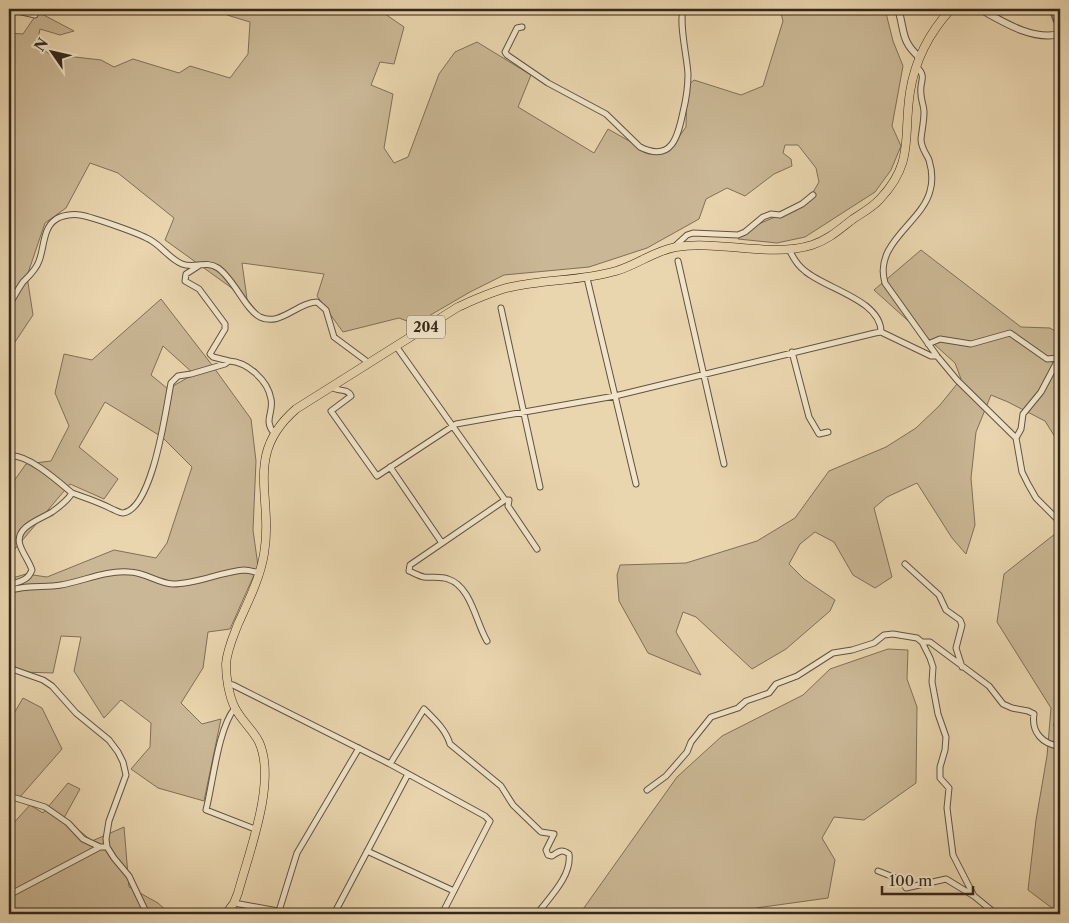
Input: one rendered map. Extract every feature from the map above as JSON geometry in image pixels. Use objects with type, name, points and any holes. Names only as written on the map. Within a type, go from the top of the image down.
[{"type":"highway","name":"204","points":[[226,914],[234,903],[265,794],[266,768],[259,742],[235,708],[228,684],[226,664],[230,645],[259,573],[264,554],[266,532],[264,464],[274,433],[284,420],[296,409],[458,307],[484,295],[512,287],[587,278],[618,270],[654,254],[674,248],[699,244],[789,249],[811,245],[831,236],[879,200],[893,184],[906,153],[910,92],[919,56],[927,39],[951,9]]},
{"type":"street","points":[[9,9],[35,15],[36,9]]},
{"type":"street","points":[[522,27],[517,28],[505,52],[506,55],[548,83],[606,114],[640,147],[659,152],[671,147],[675,141],[679,132],[687,90],[683,9]]},
{"type":"street","points":[[898,9],[905,38],[910,48],[919,56]]},
{"type":"street","points":[[980,9],[1024,31],[1040,35],[1058,34],[1060,42]]},
{"type":"street","points":[[916,66],[922,72],[923,77],[920,93],[924,113],[921,142],[930,161],[932,178],[930,192],[924,204],[890,249],[884,262],[882,275],[885,284],[937,356],[957,380],[1016,438],[1022,472],[1028,484],[1036,498],[1060,522]]},
{"type":"street","points":[[674,248],[687,235],[693,233],[738,235],[745,232],[763,217],[771,214],[780,215],[802,204],[812,195]]},
{"type":"street","points":[[9,304],[38,263],[50,224],[55,219],[63,216],[82,216],[143,236],[187,266],[210,264],[227,276],[254,312],[260,317],[271,319],[284,316],[310,302],[322,305],[326,310],[334,337],[369,363]]},
{"type":"street","points":[[789,249],[794,260],[806,272],[875,312],[881,332]]},
{"type":"street","points":[[678,261],[724,464]]},
{"type":"street","points":[[202,264],[186,274],[185,281],[199,289],[225,324],[225,329],[210,354],[213,357],[244,364],[257,375],[271,398],[269,427],[274,433]]},
{"type":"street","points":[[587,278],[636,484]]},
{"type":"street","points":[[501,308],[540,487]]},
{"type":"street","points":[[332,387],[335,390],[350,393],[351,396],[331,411],[377,476],[452,426],[615,396],[881,332],[931,356],[937,356]]},
{"type":"street","points":[[928,344],[940,339],[971,344],[1010,333],[1047,359],[1060,357]]},
{"type":"street","points":[[396,346],[505,500],[509,500],[508,506],[537,549]]},
{"type":"street","points":[[792,352],[809,417],[819,434],[828,432]]},
{"type":"street","points":[[1016,438],[1021,429],[1023,414],[1041,392],[1060,357]]},
{"type":"street","points":[[9,456],[14,455],[39,466],[72,493],[123,513],[134,508],[147,485],[154,466],[171,383],[178,376],[191,374],[229,361]]},
{"type":"street","points":[[390,467],[442,543]]},
{"type":"street","points":[[9,591],[12,584],[30,577],[32,570],[20,544],[19,536],[34,520],[52,512],[70,498],[72,493]]},
{"type":"street","points":[[487,641],[480,629],[473,606],[453,581],[446,578],[424,576],[409,571],[410,565],[505,500]]},
{"type":"street","points":[[905,564],[939,595],[946,610],[960,620],[962,625],[956,648],[962,667]]},
{"type":"street","points":[[9,591],[19,587],[61,585],[101,575],[128,571],[145,574],[156,580],[172,584],[191,582],[245,570],[259,573]]},
{"type":"street","points":[[647,790],[666,776],[687,752],[691,742],[710,717],[738,708],[746,701],[769,693],[776,684],[797,676],[833,653],[852,650],[874,643],[884,635],[893,634],[916,638],[922,642],[930,642],[989,686],[1003,704],[1034,714],[1033,721],[1038,736],[1047,743],[1060,746]]},
{"type":"street","points":[[922,642],[932,667],[932,682],[938,714],[946,737],[945,750],[940,767],[940,778],[949,788],[947,808],[953,855],[974,896]]},
{"type":"street","points":[[9,668],[43,680],[52,686],[76,713],[109,740],[118,752],[126,775],[109,820],[106,839],[107,847],[128,876],[147,914]]},
{"type":"street","points":[[228,684],[390,764],[485,816],[490,821],[442,914]]},
{"type":"street","points":[[235,708],[221,737],[206,810],[255,829]]},
{"type":"street","points":[[390,764],[424,709],[438,722],[448,736],[450,744],[501,786],[513,805],[541,832],[554,834],[546,850],[548,855],[552,856],[560,851],[565,851],[570,854],[570,862],[564,876],[537,914]]},
{"type":"street","points":[[1060,716],[1057,725],[1060,736]]},
{"type":"street","points":[[279,911],[297,852],[359,748]]},
{"type":"street","points":[[334,914],[408,774]]},
{"type":"street","points":[[9,796],[45,807],[68,823],[84,839],[100,847],[107,847]]},
{"type":"street","points":[[9,895],[100,847]]},
{"type":"street","points":[[367,851],[454,891]]},
{"type":"street","points":[[878,871],[901,880],[906,888],[946,879],[974,896],[996,914]]},
{"type":"street","points":[[234,903],[294,914]]},
{"type":"shaded area","points":[[223,9],[378,9],[404,27],[394,64],[380,62],[371,85],[393,94],[384,148],[394,163],[408,157],[439,74],[455,52],[477,42],[531,75],[518,107],[594,153],[608,129],[647,151],[671,148],[686,127],[687,86],[694,80],[741,95],[763,86],[783,21],[780,9],[885,9],[893,41],[903,66],[892,126],[901,146],[891,170],[875,192],[805,237],[777,243],[738,239],[742,231],[806,204],[819,182],[816,168],[798,145],[785,145],[783,153],[791,159],[792,166],[774,174],[745,196],[727,188],[706,199],[699,219],[647,248],[589,267],[504,275],[470,292],[415,324],[399,318],[343,332],[317,296],[324,274],[242,263],[247,299],[165,240],[174,218],[118,173],[90,163],[66,208],[45,223],[27,276],[33,315],[9,351],[9,33],[23,34],[38,12],[74,31],[60,35],[40,29],[37,44],[49,54],[101,60],[114,67],[133,59],[179,73],[190,66],[230,78],[248,54],[250,22],[227,15]]},
{"type":"shaded area","points":[[921,250],[1021,327],[1050,328],[1060,334],[1060,445],[1045,421],[991,395],[976,432],[971,478],[975,525],[966,554],[952,538],[917,483],[887,497],[874,508],[892,577],[875,588],[853,575],[834,542],[815,532],[800,544],[789,564],[804,579],[835,600],[830,611],[786,649],[752,669],[696,617],[683,612],[676,632],[701,675],[648,653],[619,601],[617,575],[620,565],[686,563],[757,541],[795,518],[829,471],[886,447],[916,428],[940,405],[961,379],[955,363],[874,290]]},
{"type":"shaded area","points":[[161,299],[251,419],[256,461],[253,530],[258,566],[230,629],[208,632],[203,668],[181,703],[202,724],[221,719],[204,801],[158,788],[131,769],[150,747],[151,723],[121,700],[104,718],[74,671],[81,637],[61,636],[53,673],[21,672],[9,660],[9,579],[26,574],[47,577],[114,550],[156,558],[167,543],[192,467],[162,437],[105,402],[79,447],[118,479],[104,499],[70,484],[15,549],[9,549],[9,488],[26,464],[51,461],[69,426],[55,393],[64,354],[92,360]],"holes":[[[163,346],[194,374],[168,389],[151,375]]]},
{"type":"shaded area","points":[[1060,530],[1060,914],[1028,890],[1036,820],[1047,756],[1051,708],[997,622],[1004,574]]},
{"type":"shaded area","points":[[888,649],[908,650],[907,679],[917,707],[916,783],[864,820],[834,817],[822,838],[835,860],[828,898],[756,908],[751,914],[584,914],[581,912],[677,777],[722,736],[803,695],[830,669]]},
{"type":"shaded area","points":[[23,698],[42,708],[62,749],[20,797],[9,795],[9,722]]},
{"type":"shaded area","points":[[68,783],[80,789],[64,818],[92,841],[124,827],[129,887],[158,903],[170,914],[9,914],[9,889],[12,887],[9,885],[9,828],[30,805],[43,813]]},
{"type":"waterway","points":[[1049,9],[1054,22]]}]
